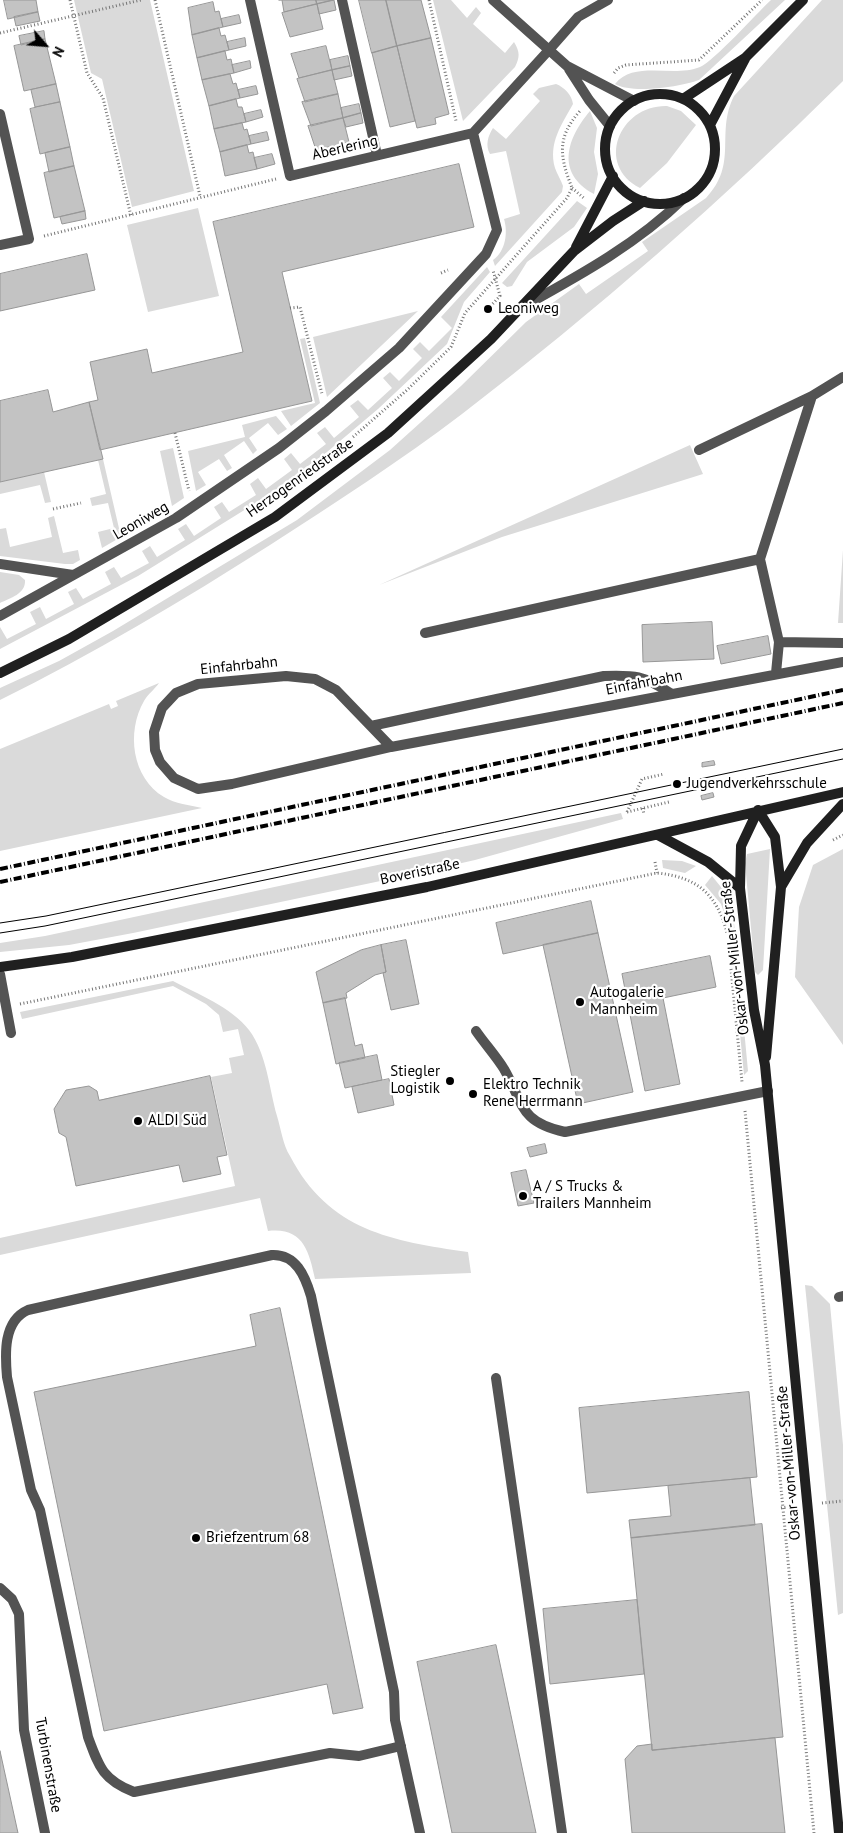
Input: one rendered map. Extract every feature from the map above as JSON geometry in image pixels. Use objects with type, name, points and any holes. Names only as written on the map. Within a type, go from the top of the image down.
[{"type":"main road","points":[[683,99],[745,58],[803,0]]},
{"type":"main road","points":[[710,126],[745,58]]},
{"type":"main road","points":[[653,94],[663,94],[683,99],[699,110],[710,126],[714,146],[712,167],[700,185],[684,198],[660,204],[644,201],[624,190],[613,176],[606,155],[606,140],[610,126],[620,112],[634,101],[653,94]]},
{"type":"main road","name":"Herzogenriedstraße","points":[[0,673],[69,639],[275,517],[388,434],[526,305],[574,250],[613,176]]},
{"type":"main road","name":"Herzogenriedstraße","points":[[574,250],[644,201]]},
{"type":"main road","name":"Boveristraße","points":[[0,966],[72,957],[427,887],[843,792]]},
{"type":"main road","points":[[781,886],[807,843],[843,804]]},
{"type":"main road","name":"Oskar-von-Miller-Straße","points":[[758,810],[775,838],[781,886],[772,1009],[765,1066]]},
{"type":"main road","name":"Oskar-von-Miller-Straße","points":[[758,810],[741,846],[740,888],[754,1010],[768,1091],[839,1833]]},
{"type":"main road","points":[[658,835],[708,862],[740,888]]},
{"type":"street","points":[[250,0],[290,176]]},
{"type":"street","points":[[342,0],[378,155]]},
{"type":"street","points":[[493,0],[567,66],[634,101]]},
{"type":"street","points":[[473,133],[578,18],[608,0]]},
{"type":"street","points":[[567,66],[589,100],[610,126]]},
{"type":"street","points":[[0,114],[29,239],[0,245]]},
{"type":"street","name":"Aberlering","points":[[290,176],[473,133]]},
{"type":"street","name":"Leoniweg","points":[[0,616],[73,575],[95,565],[192,507],[279,448],[326,411],[398,348],[486,254],[496,230],[473,133]]},
{"type":"street","points":[[526,305],[588,270],[661,220],[684,198]]},
{"type":"street","points":[[699,450],[812,396],[843,377]]},
{"type":"street","points":[[776,673],[779,642],[760,559],[812,396]]},
{"type":"street","points":[[424,633],[760,559]]},
{"type":"street","points":[[0,564],[73,575]]},
{"type":"street","points":[[779,642],[843,643]]},
{"type":"street","name":"Einfahrbahn","points":[[392,747],[336,690],[315,678],[286,676],[198,684],[176,692],[162,708],[154,732],[155,750],[160,762],[174,778],[198,788],[232,784],[392,747],[776,673],[843,662]]},
{"type":"street","points":[[371,726],[604,676],[636,675],[653,682],[670,693]]},
{"type":"street","points":[[0,974],[11,1033]]},
{"type":"street","points":[[476,1031],[504,1069],[524,1110],[543,1127],[565,1132],[743,1094],[768,1091]]},
{"type":"street","points":[[401,1746],[359,1756],[330,1753],[134,1792],[115,1784],[109,1778],[96,1758],[88,1737],[40,1510],[31,1490],[7,1377],[7,1341],[11,1326],[18,1316],[28,1310],[272,1255],[284,1256],[297,1265],[307,1283],[311,1296],[394,1692],[395,1720],[401,1746],[420,1833]]},
{"type":"street","points":[[496,1378],[562,1833]]},
{"type":"street","name":"Turbinenstraße","points":[[0,1588],[12,1599],[19,1614],[24,1730],[45,1833]]},
{"type":"path","points":[[70,0],[87,73],[103,98],[131,216]]},
{"type":"path","points":[[0,33],[141,0]]},
{"type":"path","points":[[155,0],[200,196]]},
{"type":"path","points":[[429,0],[460,136]]},
{"type":"path","points":[[608,80],[618,68],[626,65],[699,60],[762,0]]},
{"type":"path","points":[[586,104],[570,122],[562,146],[564,163],[572,188],[590,202]]},
{"type":"path","points":[[29,239],[131,216],[200,196],[290,176]]},
{"type":"path","points":[[352,438],[407,390],[451,346],[465,314],[560,207],[572,188]]},
{"type":"path","points":[[486,254],[496,277],[500,296],[488,309]]},
{"type":"path","points":[[441,274],[449,269]]},
{"type":"path","points":[[290,308],[300,307],[326,411]]},
{"type":"path","points":[[175,433],[192,507]]},
{"type":"path","points":[[52,509],[81,502]]},
{"type":"path","points":[[664,774],[642,779],[627,812],[669,802]]},
{"type":"path","points":[[643,808],[644,815]]},
{"type":"path","points":[[655,862],[657,873]]},
{"type":"path","points":[[7,1006],[657,873],[675,875],[695,882],[706,892],[722,913],[728,934]]},
{"type":"path","points":[[730,962],[814,1833]]},
{"type":"shaded area","points":[[74,0],[150,0],[194,191],[132,207],[102,79],[91,73]]},
{"type":"shaded area","points":[[433,0],[451,0],[467,18],[476,7],[481,13],[473,24],[505,53],[514,42],[518,52],[515,67],[463,121]]},
{"type":"shaded area","points":[[771,0],[785,0],[699,80],[669,87],[644,89],[633,89],[615,84],[623,77],[643,71],[678,71],[700,67],[725,47]]},
{"type":"shaded area","points":[[822,0],[843,0],[843,81],[752,169],[610,295],[462,414],[343,497],[170,607],[103,646],[0,700],[0,688],[59,661],[113,631],[297,520],[390,450],[461,386],[526,322],[579,284],[586,294],[648,251],[642,242],[706,198],[716,185],[722,173],[726,123],[734,96]]},
{"type":"shaded area","points":[[556,84],[567,92],[573,104],[557,134],[553,150],[555,168],[563,186],[562,192],[495,266],[493,260],[501,252],[505,241],[504,219],[520,214],[506,151],[490,154],[487,144],[489,137],[493,128],[506,139],[540,101],[533,94],[539,88]]},
{"type":"shaded area","points":[[667,106],[681,111],[696,125],[667,163],[640,188],[626,178],[618,165],[616,152],[619,138],[625,125],[636,115],[650,108]]},
{"type":"shaded area","points":[[590,111],[597,128],[594,152],[598,174],[594,194],[582,186],[574,176],[570,166],[569,155],[575,132]]},
{"type":"shaded area","points":[[577,201],[587,208],[574,227],[527,262],[512,286],[507,287],[502,283]]},
{"type":"shaded area","points":[[198,208],[219,296],[148,312],[127,225]]},
{"type":"shaded area","points":[[487,267],[490,272],[464,302],[447,344],[378,409],[327,452],[267,496],[138,576],[0,649],[0,627],[7,639],[36,624],[30,612],[40,607],[46,619],[74,604],[68,592],[76,588],[83,599],[111,584],[105,572],[114,567],[121,578],[149,563],[142,551],[150,546],[157,557],[185,540],[178,529],[186,524],[194,536],[221,518],[214,507],[222,502],[229,512],[256,495],[250,484],[258,478],[266,489],[292,470],[284,459],[291,453],[300,464],[326,444],[317,433],[325,427],[334,438],[359,417],[350,406],[358,400],[368,410],[392,388],[383,378],[390,372],[399,381],[422,358],[413,349],[420,342],[429,351],[452,328],[441,317]]},
{"type":"shaded area","points":[[418,311],[327,397],[313,337]]},
{"type":"shaded area","points":[[305,338],[320,403],[291,426],[281,411],[315,403],[300,339]]},
{"type":"shaded area","points":[[276,416],[287,429],[278,435],[268,423],[249,438],[257,450],[253,454],[244,441],[224,455],[232,468],[227,471],[219,459],[198,472],[206,485],[196,491],[188,451],[245,437],[242,425]]},
{"type":"shaded area","points":[[690,445],[703,474],[502,537],[379,585]]},
{"type":"shaded area","points":[[173,448],[184,498],[172,506],[160,451]]},
{"type":"shaded area","points":[[103,459],[121,537],[102,548],[98,532],[114,528],[108,503],[92,506],[90,498],[106,494],[98,460]]},
{"type":"shaded area","points":[[44,472],[51,502],[45,503],[40,485],[0,494],[0,482]]},
{"type":"shaded area","points":[[54,516],[63,553],[78,550],[80,560],[73,564],[65,564],[0,556],[0,529],[6,528],[10,547],[52,537],[48,518]]},
{"type":"shaded area","points":[[843,550],[843,623],[838,623]]},
{"type":"shaded area","points":[[0,572],[19,575],[25,580],[25,585],[20,592],[0,603]]},
{"type":"shaded area","points":[[159,683],[147,696],[138,713],[134,740],[135,754],[139,766],[153,789],[164,797],[178,803],[202,808],[0,851],[0,749],[109,704],[111,709],[118,706],[116,701]]},
{"type":"shaded area","points":[[621,813],[623,819],[475,860],[409,875],[133,933],[69,945],[0,952],[0,943],[45,936]]},
{"type":"shaded area","points":[[770,849],[763,970],[758,975],[755,972],[745,863],[747,854]]},
{"type":"shaded area","points":[[843,849],[843,1045],[795,977],[799,907],[813,865]]},
{"type":"shaded area","points":[[662,860],[682,861],[696,866],[685,873],[663,868]]},
{"type":"shaded area","points":[[712,876],[725,892],[733,912],[748,1071],[744,1075],[730,930],[721,904],[705,885]]},
{"type":"shaded area","points":[[173,981],[224,1008],[249,1030],[264,1060],[282,1137],[288,1152],[306,1181],[324,1201],[343,1216],[365,1228],[389,1237],[468,1252],[471,1273],[315,1279],[307,1250],[297,1237],[280,1231],[268,1231],[260,1198],[0,1255],[0,1238],[235,1186],[211,1077],[232,1073],[229,1058],[244,1055],[238,1029],[223,1032],[219,1015],[206,1004],[173,986],[22,1019],[20,1012]]},
{"type":"shaded area","points":[[805,1285],[812,1286],[830,1304],[843,1445],[843,1613],[838,1615]]},
{"type":"building","points":[[4,0],[36,0],[38,12],[8,19]]},
{"type":"building","points":[[282,0],[316,0],[317,4],[284,12]]},
{"type":"building","points":[[316,0],[334,0],[317,4]]},
{"type":"building","points":[[334,0],[336,10],[319,14],[317,4]]},
{"type":"building","points":[[359,0],[386,0],[397,46],[372,53]]},
{"type":"building","points":[[386,0],[421,0],[431,38],[397,46]]},
{"type":"building","points":[[213,2],[215,12],[219,11],[223,27],[192,35],[188,8]]},
{"type":"building","points":[[317,4],[323,29],[290,37],[282,13]]},
{"type":"building","points":[[38,12],[40,21],[16,26],[14,17]]},
{"type":"building","points":[[239,15],[241,23],[223,27],[221,19]]},
{"type":"building","points":[[219,28],[221,36],[225,35],[229,50],[197,58],[192,35]]},
{"type":"building","points":[[44,31],[45,39],[21,45],[19,36]]},
{"type":"building","points":[[245,38],[246,46],[229,50],[227,42]]},
{"type":"building","points":[[431,38],[449,114],[435,118],[436,124],[417,128],[397,46]]},
{"type":"building","points":[[45,39],[56,84],[24,91],[14,46]]},
{"type":"building","points":[[326,46],[332,70],[299,78],[291,54]]},
{"type":"building","points":[[397,46],[415,121],[390,127],[372,53]]},
{"type":"building","points":[[225,51],[227,60],[231,59],[234,73],[202,80],[197,58]]},
{"type":"building","points":[[348,56],[350,66],[332,70],[330,60]]},
{"type":"building","points":[[250,61],[251,68],[234,73],[232,65]]},
{"type":"building","points":[[350,66],[352,76],[334,80],[332,70]]},
{"type":"building","points":[[332,70],[338,94],[305,102],[297,79]]},
{"type":"building","points":[[230,74],[233,84],[236,83],[240,98],[209,106],[202,80]]},
{"type":"building","points":[[56,84],[60,102],[35,107],[31,90]]},
{"type":"building","points":[[256,86],[258,94],[240,98],[238,90]]},
{"type":"building","points":[[338,94],[343,118],[311,126],[302,102]]},
{"type":"building","points":[[236,99],[238,107],[242,107],[246,122],[214,129],[209,106]]},
{"type":"building","points":[[60,102],[70,147],[40,154],[30,109]]},
{"type":"building","points":[[359,104],[361,113],[343,118],[341,108]]},
{"type":"building","points":[[261,110],[263,117],[246,122],[244,114]]},
{"type":"building","points":[[361,113],[363,123],[346,127],[343,118]]},
{"type":"building","points":[[343,118],[349,142],[316,150],[308,126]]},
{"type":"building","points":[[242,123],[244,130],[247,129],[251,144],[220,152],[214,129]]},
{"type":"building","points":[[267,132],[269,140],[251,144],[249,136]]},
{"type":"building","points":[[247,145],[249,153],[253,152],[257,169],[225,176],[220,152]]},
{"type":"building","points":[[70,147],[74,166],[49,172],[45,153]]},
{"type":"building","points":[[272,154],[275,164],[257,169],[254,158]]},
{"type":"building","points":[[459,164],[474,227],[282,272],[312,401],[100,450],[89,402],[98,400],[90,362],[147,349],[152,373],[243,352],[213,222]]},
{"type":"building","points":[[74,166],[85,211],[54,218],[44,173]]},
{"type":"building","points":[[85,211],[86,219],[62,224],[60,217]]},
{"type":"building","points":[[87,254],[95,290],[0,311],[0,274]]},
{"type":"building","points":[[48,390],[53,412],[89,402],[103,459],[0,482],[0,401]]},
{"type":"building","points":[[712,622],[714,659],[643,662],[642,625]]},
{"type":"building","points":[[768,636],[771,654],[721,664],[717,646]]},
{"type":"building","points":[[714,761],[715,765],[702,767],[702,763]]},
{"type":"building","points":[[713,793],[714,797],[702,800],[701,796]]},
{"type":"building","points":[[591,901],[598,933],[503,954],[496,923]]},
{"type":"building","points":[[598,933],[633,1092],[578,1104],[543,945]]},
{"type":"building","points":[[406,940],[419,1004],[391,1010],[383,973],[386,972],[381,945]]},
{"type":"building","points":[[381,945],[386,972],[375,975],[346,993],[347,998],[323,1003],[316,972],[361,950]]},
{"type":"building","points":[[710,956],[716,987],[663,998],[680,1084],[645,1091],[622,974]]},
{"type":"building","points":[[345,998],[355,1046],[362,1044],[365,1058],[336,1064],[323,1003]]},
{"type":"building","points":[[377,1055],[382,1080],[345,1088],[339,1063]]},
{"type":"building","name":"ALDI Süd","points":[[210,1076],[227,1155],[217,1157],[221,1174],[183,1182],[179,1165],[76,1186],[66,1137],[59,1133],[54,1109],[66,1090],[89,1086],[97,1091],[99,1100]]},
{"type":"building","points":[[389,1079],[394,1105],[358,1113],[352,1087]]},
{"type":"building","points":[[545,1144],[547,1153],[530,1157],[527,1148]]},
{"type":"building","points":[[526,1170],[534,1203],[518,1206],[511,1173]]},
{"type":"building","name":"Briefzentrum 68","points":[[280,1308],[363,1708],[333,1714],[327,1684],[104,1731],[34,1392],[256,1346],[250,1315]]},
{"type":"building","points":[[749,1392],[757,1477],[587,1493],[579,1408]]},
{"type":"building","points":[[750,1478],[755,1525],[631,1538],[629,1520],[671,1516],[668,1486]]},
{"type":"building","points":[[762,1524],[783,1737],[652,1750],[631,1538]]},
{"type":"building","points":[[637,1600],[644,1674],[550,1684],[543,1609]]},
{"type":"building","points":[[496,1645],[536,1833],[452,1833],[417,1662]]},
{"type":"building","points":[[775,1738],[785,1833],[632,1833],[625,1759],[637,1746],[652,1744],[652,1750]]},
{"type":"building","points":[[0,1751],[18,1833],[0,1833]]},
{"type":"tram line","points":[[0,923],[46,916],[843,749]]},
{"type":"tram line","points":[[0,933],[45,926],[843,759]]},
{"type":"railway","points":[[0,869],[843,690]]},
{"type":"railway","points":[[0,882],[843,703]]},
{"type":"place","name":"Leoniweg","points":[[488,309]]},
{"type":"place","name":"Jugendverkehrsschule","points":[[677,784]]},
{"type":"place","name":"Autogalerie Mannheim","points":[[580,1002]]},
{"type":"place","name":"Stiegler Logistik","points":[[450,1081]]},
{"type":"place","name":"Elektro Technik Rene Herrmann","points":[[473,1094]]},
{"type":"place","name":"ALDI Süd","points":[[138,1121]]},
{"type":"place","name":"A / S Trucks & Trailers Mannheim","points":[[523,1196]]},
{"type":"place","name":"Briefzentrum 68","points":[[196,1538]]}]
